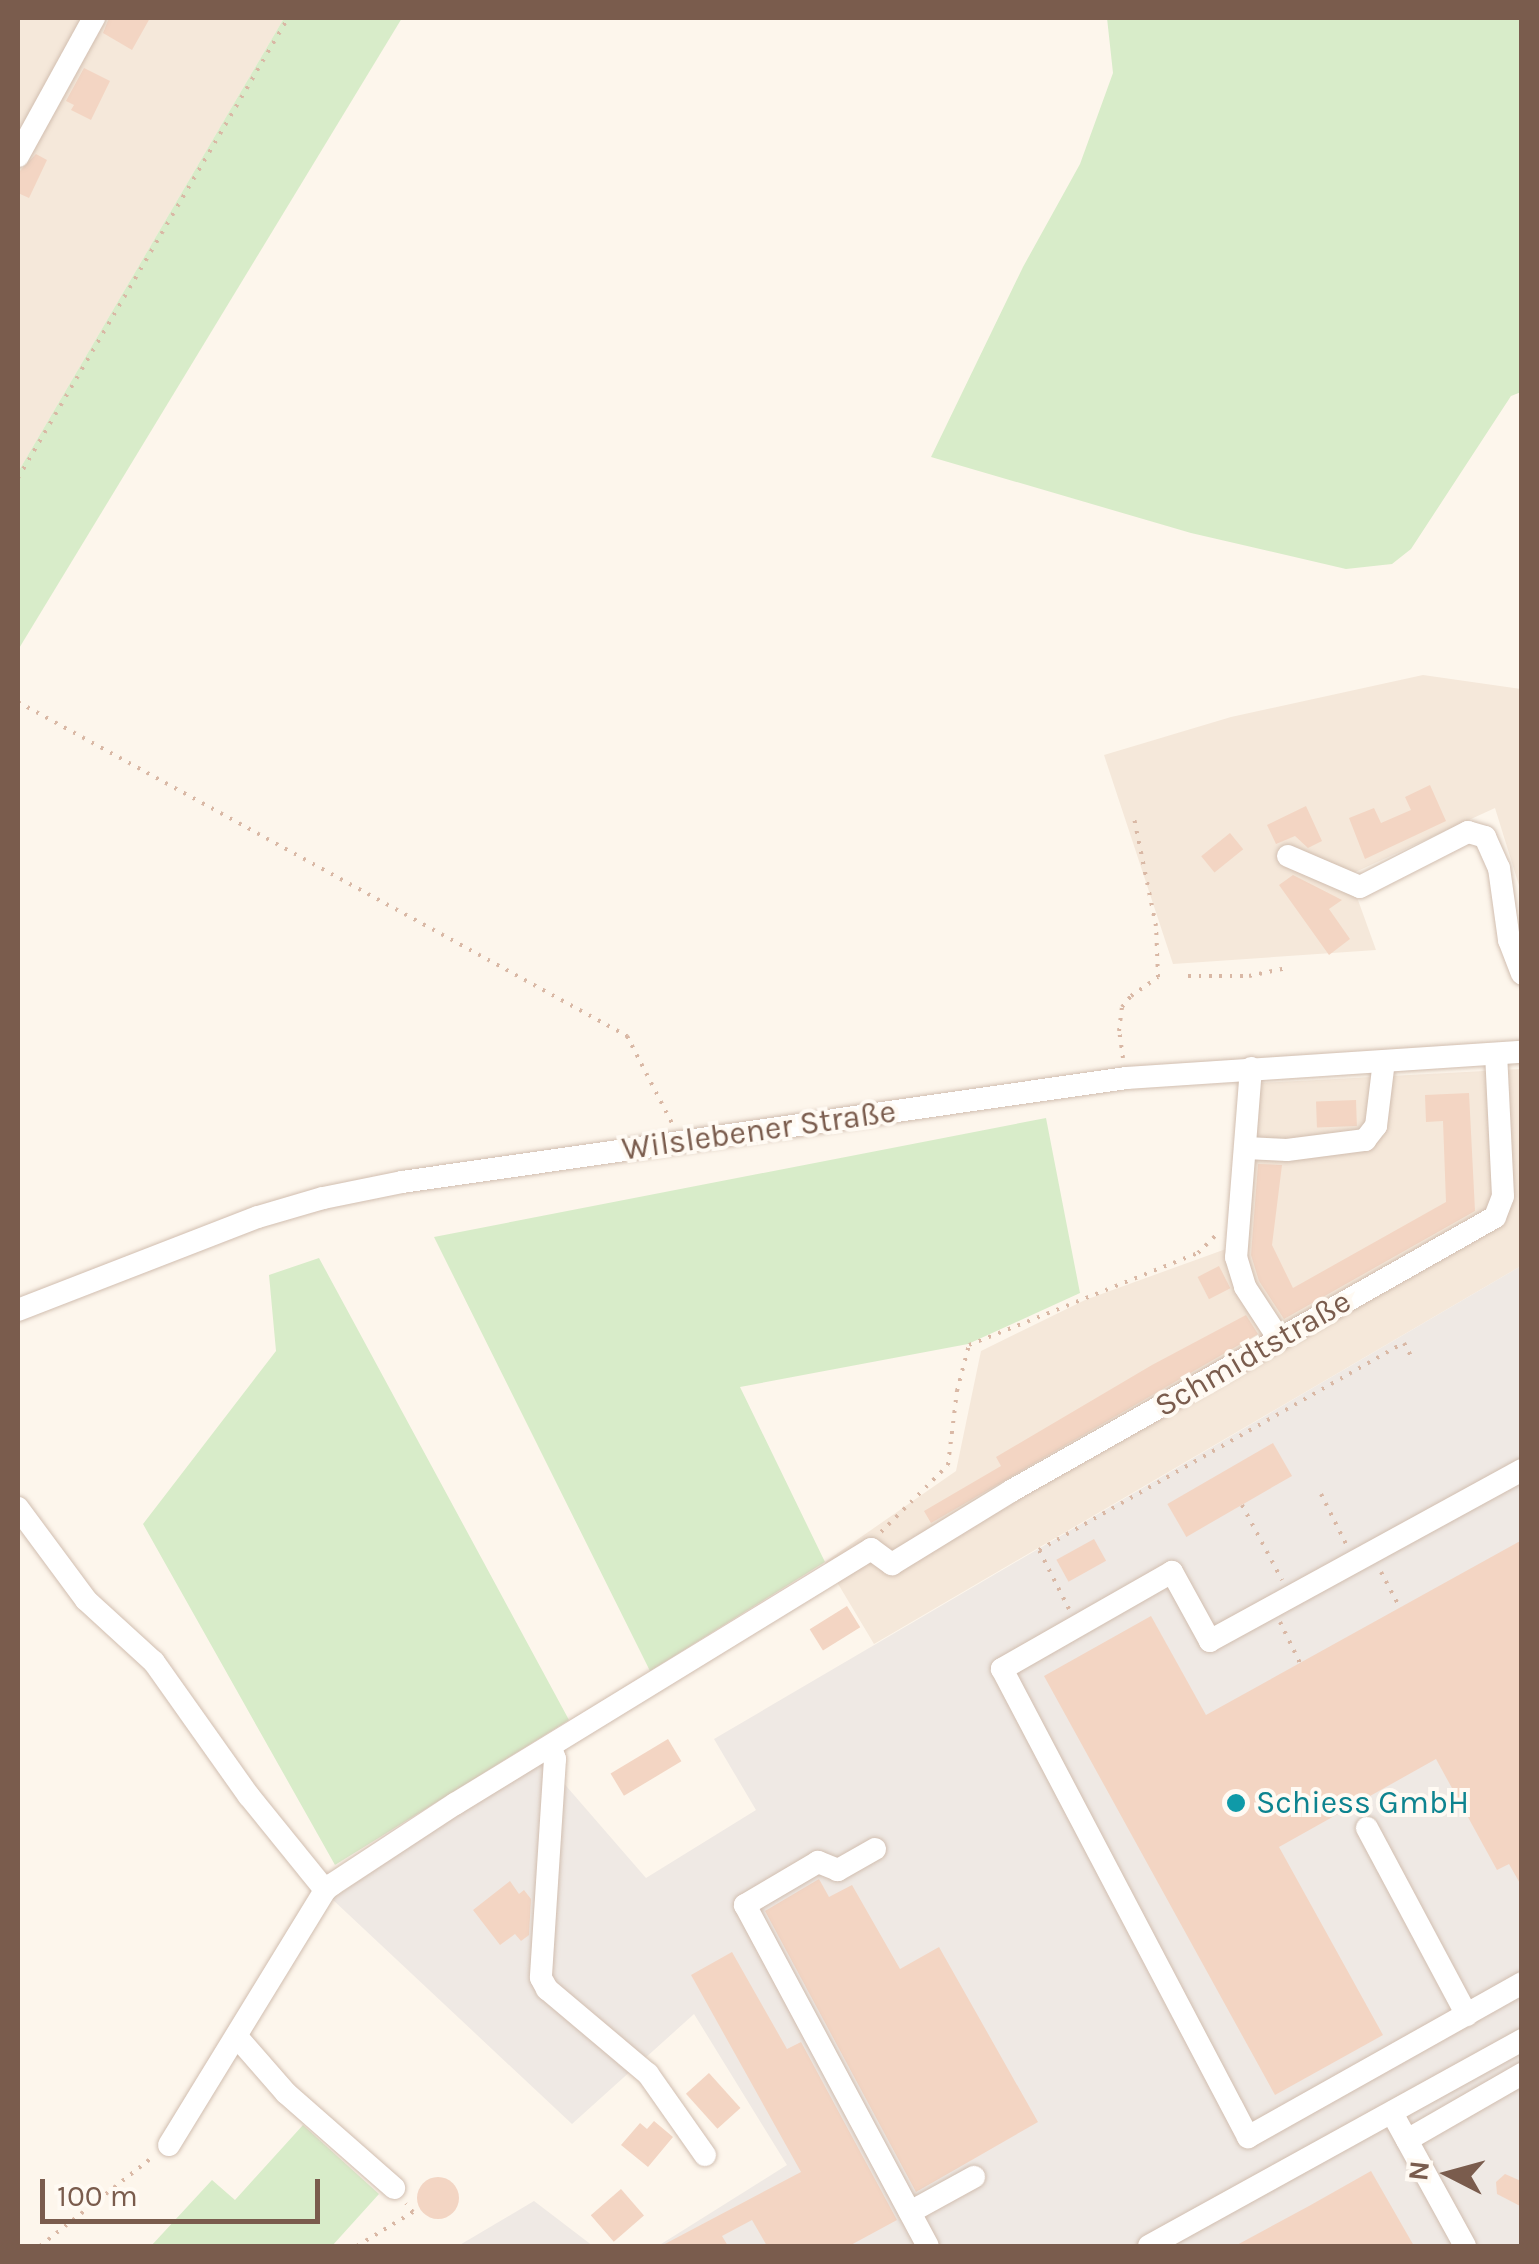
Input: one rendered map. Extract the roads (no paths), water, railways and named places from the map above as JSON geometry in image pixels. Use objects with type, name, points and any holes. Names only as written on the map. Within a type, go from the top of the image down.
[{"type":"street","points":[[18,156],[94,18]]},
{"type":"street","points":[[1288,856],[1360,887],[1468,832],[1485,837],[1499,868],[1509,940],[1522,974]]},
{"type":"street","name":"Wilslebener Straße","points":[[18,1310],[258,1217],[323,1198],[677,1142],[1126,1078],[1522,1052]]},
{"type":"street","name":"Schmidtstraße","points":[[552,1748],[871,1549],[892,1564],[1011,1491],[1494,1217],[1502,1208],[1496,1054]]},
{"type":"street","points":[[1246,1148],[1286,1150],[1365,1140],[1376,1126],[1384,1060]]},
{"type":"street","points":[[1242,1068],[1246,1148],[1236,1257],[1245,1287],[1279,1339]]},
{"type":"street","points":[[1522,1470],[1210,1641],[1172,1572],[1002,1670],[1248,2136],[1522,1983]]},
{"type":"street","points":[[18,1508],[86,1600],[154,1662],[249,1796],[325,1890]]},
{"type":"street","points":[[168,2145],[238,2038],[325,1890],[455,1804],[552,1748],[555,1759],[541,1978],[548,1989],[648,2074],[705,2155]]},
{"type":"street","points":[[1367,1828],[1467,2014]]},
{"type":"street","points":[[875,1849],[838,1870],[818,1862],[745,1905],[928,2246]]},
{"type":"street","points":[[238,2038],[286,2093],[394,2188]]},
{"type":"street","points":[[1149,2246],[1522,2040]]},
{"type":"street","points":[[1406,2140],[1522,2074]]},
{"type":"street","points":[[1392,2112],[1465,2246]]},
{"type":"street","points":[[910,2212],[974,2177]]},
{"type":"place","name":"Schiess GmbH","points":[[1236,1803]]}]
